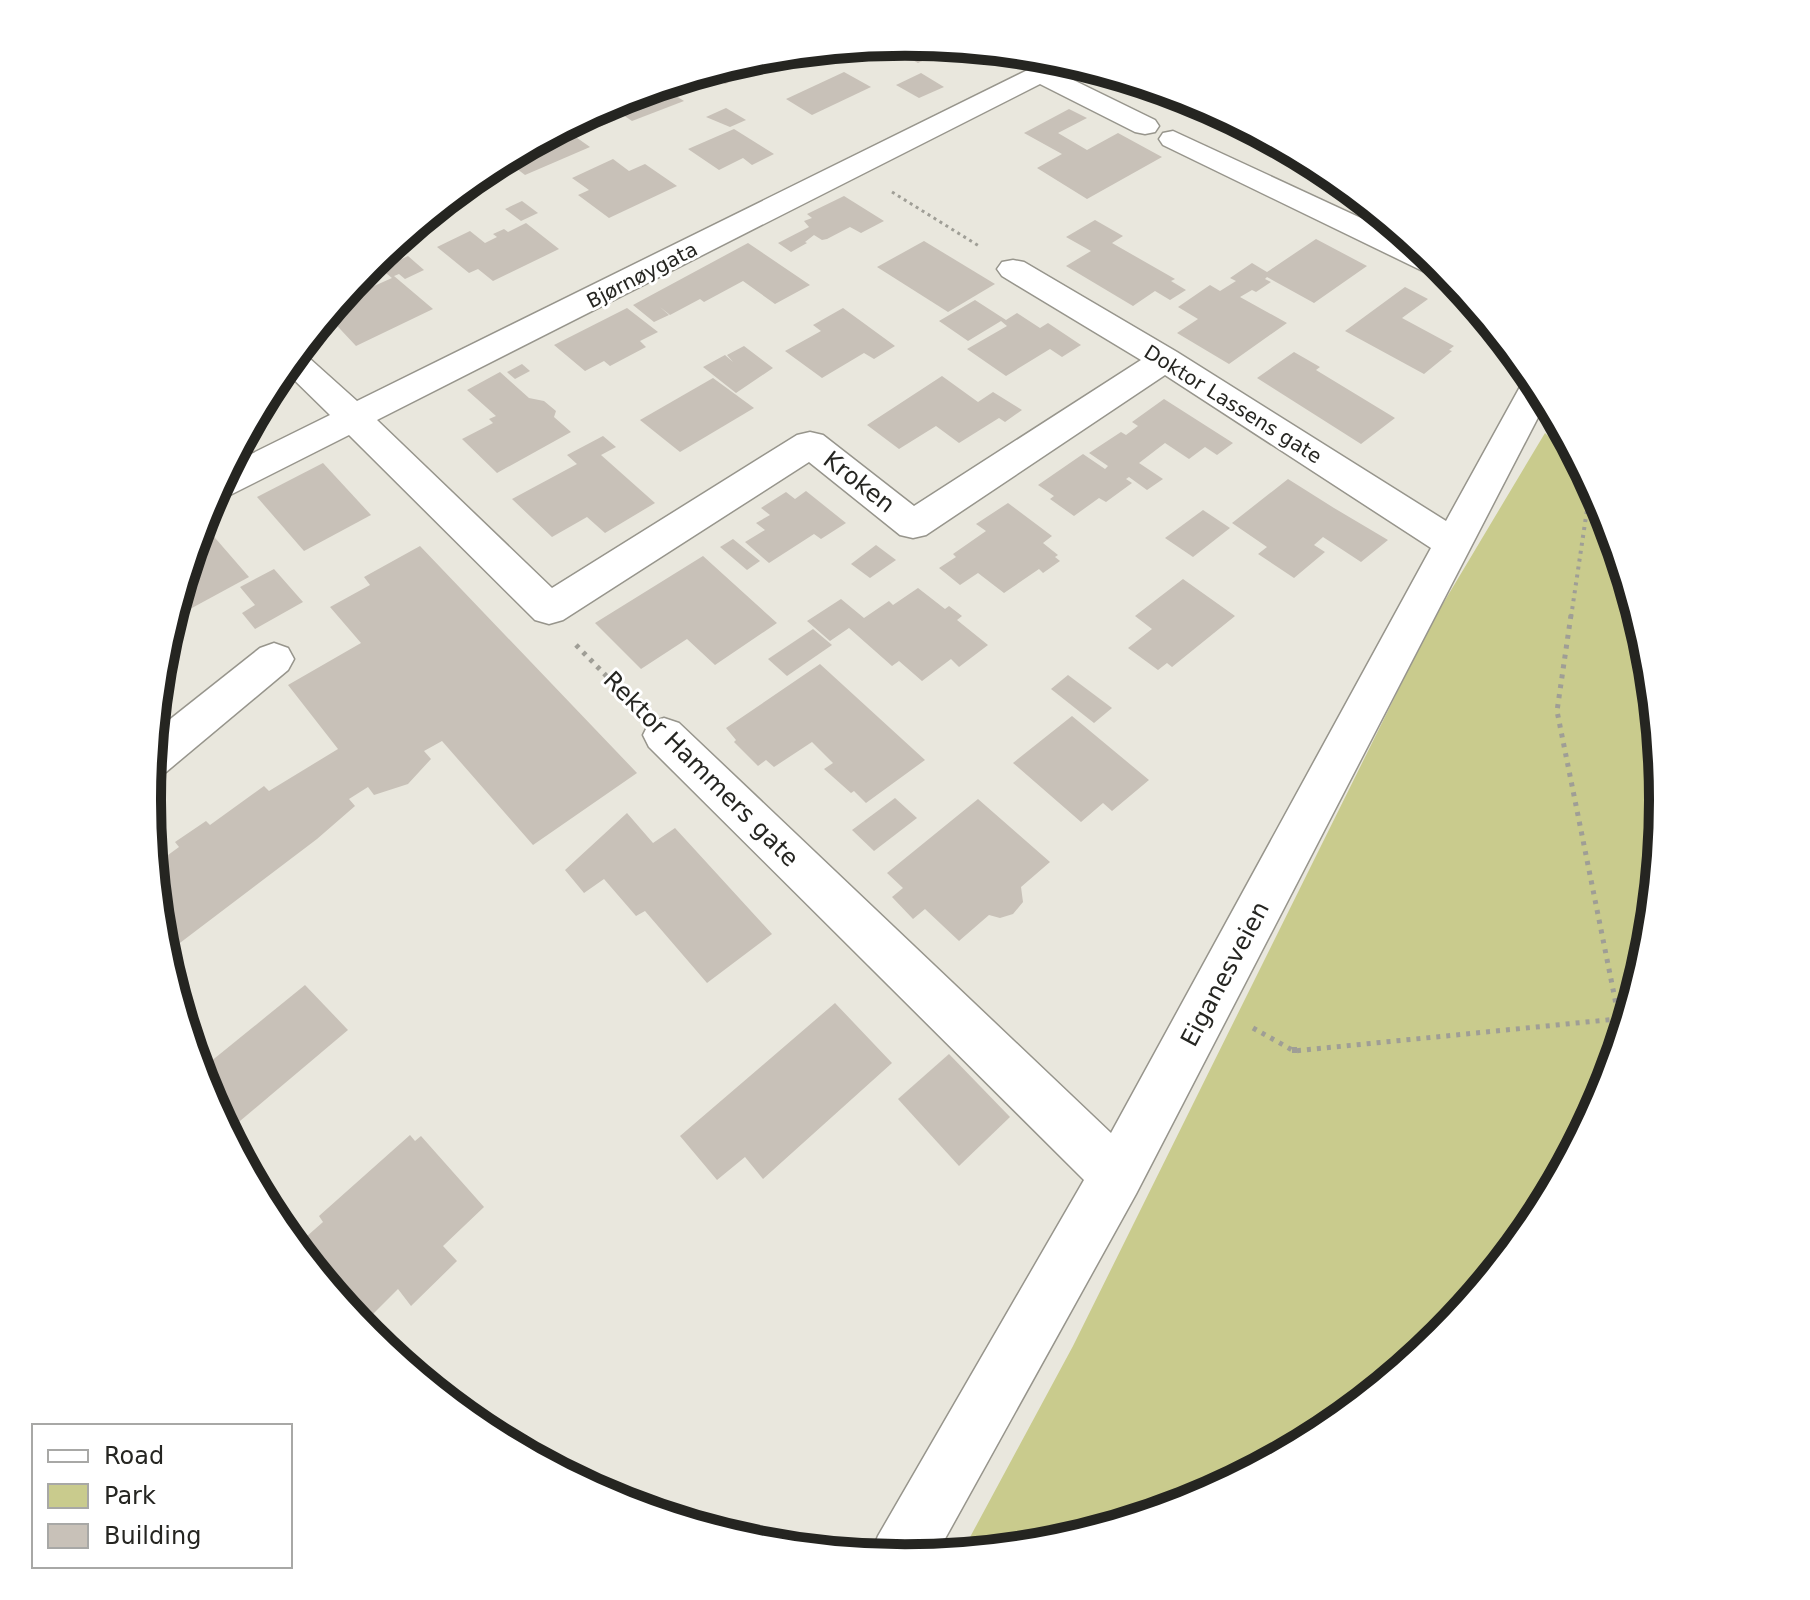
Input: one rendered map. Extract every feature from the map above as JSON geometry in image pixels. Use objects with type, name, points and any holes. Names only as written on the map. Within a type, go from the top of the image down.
[{"type":"street","name":"Bjørnøygata","points":[[235,477],[1048,70]]},
{"type":"street","points":[[1062,73],[1145,126]]},
{"type":"street","points":[[1173,139],[1407,251]]},
{"type":"street","name":"Doktor Lassens gate","points":[[1013,269],[1165,360],[1452,543]]},
{"type":"street","name":"Kroken","points":[[549,609],[810,444],[913,525],[1165,360]]},
{"type":"street","points":[[301,367],[549,609]]},
{"type":"street","name":"Eiganesveien","points":[[908,1544],[1210,1004],[1531,398]]},
{"type":"street","points":[[163,749],[274,659]]},
{"type":"street","name":"Rektor Hammers gate","points":[[664,735],[1117,1175]]},
{"type":"path","points":[[855,167],[975,244]]},
{"type":"path","points":[[1588,505],[1557,711],[1618,1013]]},
{"type":"path","name":"Rektor Hammers gate","points":[[549,609],[561,629],[664,735]]},
{"type":"path","points":[[1210,1004],[1294,1051],[1616,1019]]},
{"type":"green space","points":[[1545,433],[1559,447],[1592,515],[1624,607],[1643,703],[1649,800],[1643,897],[1624,993],[1610,1039],[1572,1129],[1524,1213],[1464,1291],[1396,1359],[1318,1419],[1234,1467],[1144,1505],[1050,1530],[968,1541],[1073,1346],[1432,622]]},
{"type":"building","points":[[905,56],[930,57],[918,63]]},
{"type":"building","points":[[755,71],[725,84],[718,80]]},
{"type":"building","points":[[844,72],[871,87],[812,115],[786,99]]},
{"type":"building","points":[[921,73],[944,87],[919,98],[896,85]]},
{"type":"building","points":[[672,93],[684,101],[632,121],[620,113]]},
{"type":"building","points":[[726,108],[746,120],[730,127],[706,117]]},
{"type":"building","points":[[1069,109],[1087,118],[1058,133],[1087,150],[1118,133],[1162,157],[1087,199],[1037,168],[1062,154],[1024,133]]},
{"type":"building","points":[[612,117],[616,120],[599,127],[595,124]]},
{"type":"building","points":[[1219,126],[1263,148],[1259,150],[1216,128]]},
{"type":"building","points":[[734,129],[774,154],[752,165],[743,158],[719,170],[688,149]]},
{"type":"building","points":[[573,135],[590,147],[525,175],[515,167]]},
{"type":"building","points":[[613,159],[629,171],[645,164],[677,186],[609,218],[578,195],[589,190],[572,178]]},
{"type":"building","points":[[844,196],[884,221],[861,233],[850,227],[827,239],[822,240],[814,235],[791,252],[778,243],[809,227],[804,221],[812,218],[807,214]]},
{"type":"building","points":[[522,201],[538,213],[521,221],[505,209]]},
{"type":"building","points":[[1095,220],[1123,236],[1112,243],[1175,279],[1171,281],[1186,290],[1170,300],[1155,291],[1133,306],[1066,266],[1091,251],[1066,237]]},
{"type":"building","points":[[526,223],[559,249],[493,281],[478,269],[469,273],[437,247],[470,231],[485,243],[497,237],[493,234],[504,229],[508,232]]},
{"type":"building","points":[[1316,239],[1367,266],[1314,303],[1267,277],[1265,279],[1271,282],[1256,292],[1252,290],[1240,297],[1287,323],[1229,364],[1177,333],[1198,319],[1178,307],[1210,285],[1220,291],[1236,281],[1230,278],[1252,263],[1267,272]]},
{"type":"building","points":[[924,241],[995,284],[948,312],[877,267]]},
{"type":"building","points":[[748,243],[810,285],[775,304],[743,281],[704,302],[700,299],[670,315],[660,307],[669,315],[654,322],[633,305]]},
{"type":"building","points":[[408,256],[424,270],[405,279],[399,274],[394,276],[433,309],[356,346],[335,323],[363,291],[392,278],[383,270]]},
{"type":"building","points":[[1405,287],[1428,299],[1402,318],[1454,346],[1424,374],[1345,331]]},
{"type":"building","points":[[975,300],[1006,320],[1017,313],[1040,328],[1048,323],[1081,345],[1062,357],[1050,349],[1006,376],[967,349],[1007,326],[1001,321],[968,341],[939,321]]},
{"type":"building","points":[[627,308],[658,332],[640,341],[646,347],[610,366],[604,361],[585,371],[554,345]]},
{"type":"building","points":[[843,308],[895,346],[874,359],[864,353],[822,378],[785,351],[821,331],[813,325]]},
{"type":"building","points":[[744,346],[773,368],[736,393],[703,367],[725,355],[733,362],[727,355]]},
{"type":"building","points":[[1294,352],[1320,367],[1316,370],[1395,418],[1361,444],[1257,378]]},
{"type":"building","points":[[522,364],[530,371],[515,379],[507,372]]},
{"type":"building","points":[[500,372],[529,398],[544,401],[556,411],[554,417],[571,432],[497,473],[462,439],[493,423],[489,419],[496,416],[467,390]]},
{"type":"building","points":[[942,376],[978,402],[993,392],[1022,410],[1005,422],[999,418],[959,443],[936,426],[899,449],[867,425]]},
{"type":"building","points":[[713,378],[754,408],[680,452],[640,420]]},
{"type":"building","points":[[1164,399],[1233,443],[1217,455],[1205,447],[1189,459],[1165,443],[1139,463],[1163,479],[1147,490],[1129,477],[1126,479],[1132,483],[1106,502],[1099,498],[1074,516],[1050,499],[1054,496],[1038,485],[1083,454],[1105,469],[1108,466],[1089,453],[1121,432],[1126,435],[1138,426],[1132,422]]},
{"type":"building","points":[[603,436],[616,447],[601,455],[655,503],[605,533],[587,517],[552,537],[512,499],[577,464],[567,455]]},
{"type":"building","points":[[323,463],[371,515],[304,551],[257,497]]},
{"type":"building","points":[[1288,479],[1388,540],[1361,562],[1323,537],[1314,545],[1325,552],[1294,578],[1258,554],[1267,547],[1232,523]]},
{"type":"building","points":[[806,491],[846,523],[821,539],[814,534],[769,563],[745,542],[765,530],[756,523],[770,515],[761,508],[786,492],[795,499]]},
{"type":"building","points":[[1008,503],[1052,536],[1043,543],[1058,555],[1055,557],[1060,561],[1043,573],[1039,569],[1004,593],[978,573],[960,585],[939,568],[986,531],[976,524]]},
{"type":"building","points":[[1203,510],[1230,528],[1193,557],[1165,538]]},
{"type":"building","points":[[211,533],[249,577],[185,612]]},
{"type":"building","points":[[733,539],[760,561],[747,570],[720,547]]},
{"type":"building","points":[[876,545],[896,560],[870,578],[851,564]]},
{"type":"building","points":[[420,546],[637,773],[533,845],[442,741],[424,751],[431,759],[408,784],[374,795],[368,787],[349,799],[355,806],[317,839],[175,946],[164,858],[179,847],[175,842],[206,821],[210,825],[264,786],[269,791],[338,749],[288,685],[361,643],[330,607],[370,585],[364,577]]},
{"type":"building","points":[[703,556],[777,623],[715,665],[687,639],[641,669],[595,623]]},
{"type":"building","points":[[274,569],[303,602],[255,629],[242,613],[255,605],[240,587]]},
{"type":"building","points":[[1183,579],[1235,616],[1172,667],[1167,663],[1158,670],[1128,648],[1152,629],[1135,616]]},
{"type":"building","points":[[918,588],[945,609],[949,606],[962,616],[957,620],[988,645],[959,667],[951,659],[922,681],[899,661],[892,666],[849,628],[830,641],[807,621],[841,599],[864,618],[889,601],[893,605]]},
{"type":"building","points":[[813,629],[832,645],[787,676],[768,659]]},
{"type":"building","points":[[820,664],[925,760],[866,803],[824,769],[833,763],[812,742],[774,767],[766,760],[758,766],[734,742],[736,740],[726,728]]},
{"type":"building","points":[[1068,675],[1112,708],[1094,723],[1051,689]]},
{"type":"building","points":[[1072,716],[1149,780],[1112,811],[1103,803],[1081,822],[1013,763]]},
{"type":"building","points":[[895,798],[917,818],[874,851],[852,830]]},
{"type":"building","points":[[978,799],[1050,862],[1021,887],[1023,902],[1013,914],[1000,918],[989,915],[959,941],[925,909],[913,919],[892,897],[903,888],[887,873]]},
{"type":"building","points":[[627,813],[653,843],[675,828],[772,934],[707,983],[645,911],[636,916],[604,879],[584,893],[565,870]]},
{"type":"building","points":[[305,985],[348,1030],[236,1124],[209,1063]]},
{"type":"building","points":[[835,1003],[892,1063],[763,1179],[745,1157],[717,1180],[680,1136]]},
{"type":"building","points":[[949,1054],[1010,1117],[959,1166],[898,1099]]},
{"type":"building","points":[[410,1135],[415,1141],[421,1136],[484,1207],[443,1246],[457,1261],[411,1306],[398,1289],[370,1317],[302,1235],[306,1237],[323,1222],[319,1216]]}]
